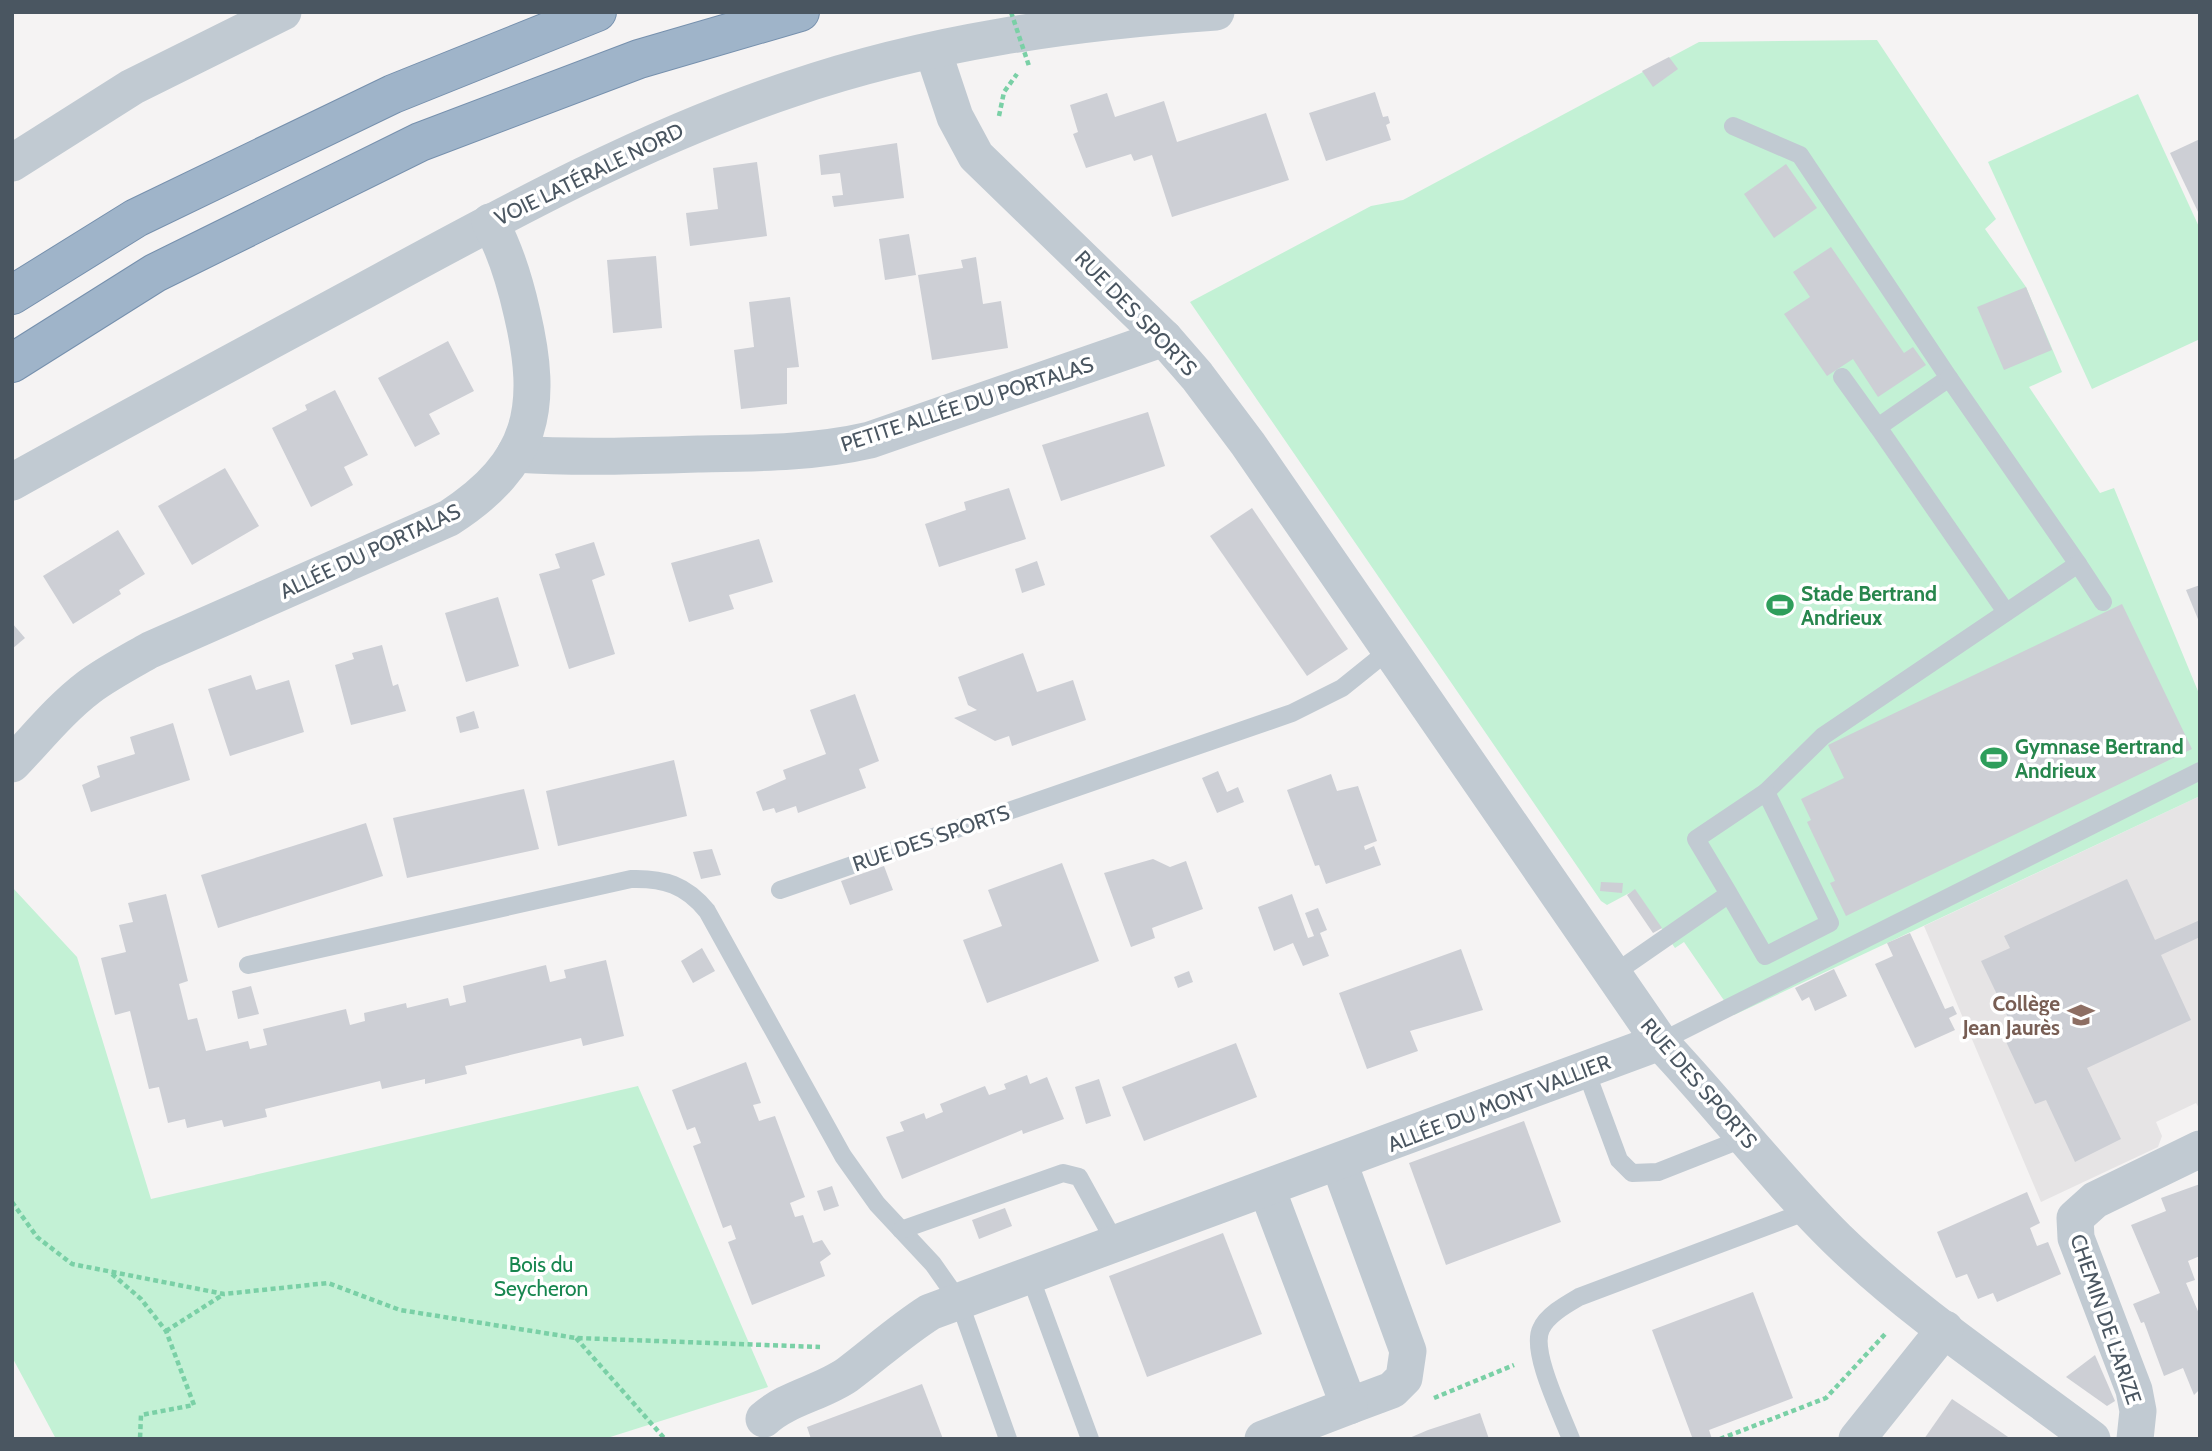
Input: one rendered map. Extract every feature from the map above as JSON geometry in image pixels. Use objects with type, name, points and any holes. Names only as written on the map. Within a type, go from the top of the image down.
[{"type":"highway","points":[[12,295],[136,218],[393,94],[597,12]]},
{"type":"highway","points":[[12,363],[155,273],[420,142],[639,59],[800,12]]},
{"type":"street","points":[[12,163],[132,87],[283,12]]},
{"type":"street","name":"VOIE LATÉRALE NORD","points":[[12,482],[555,187],[673,132],[794,88],[933,51],[1075,24],[1216,12]]},
{"type":"street","name":"RUE DES SPORTS","points":[[933,51],[950,105],[976,156],[1164,338],[1197,376],[1248,444],[1388,651],[1660,1042],[1810,1210],[1869,1268],[1945,1329],[2092,1439]]},
{"type":"street","name":"ALLÉE DU PORTALAS","points":[[12,764],[71,703],[117,669],[150,650],[449,518],[482,493],[515,454],[527,430],[532,411],[533,362],[514,279],[490,222]]},
{"type":"street","name":"PETITE ALLÉE DU PORTALAS","points":[[515,454],[569,457],[778,453],[840,447],[870,440],[1164,338]]},
{"type":"street","name":"ALLÉE DU MONT VALLIER","points":[[761,1429],[784,1405],[847,1375],[877,1349],[930,1312],[1339,1163],[1660,1042]]},
{"type":"street","name":"CHEMIN DE L'ARIZE","points":[[2134,1439],[2138,1412],[2134,1390],[2076,1238],[2075,1218],[2095,1200],[2200,1150]]},
{"type":"street","points":[[1263,1439],[1392,1390],[1404,1377],[1409,1361],[1408,1351],[1339,1163]]},
{"type":"street","points":[[1267,1189],[1349,1406]]},
{"type":"street","points":[[1857,1439],[1945,1329]]},
{"type":"lane","points":[[1733,127],[1800,155],[1949,379],[2104,603]]},
{"type":"lane","points":[[1842,377],[2006,612]]},
{"type":"lane","points":[[1878,427],[1949,379]]},
{"type":"lane","points":[[1766,792],[1830,923],[1765,956],[1696,839],[1766,792],[1823,736],[2078,564]]},
{"type":"lane","name":"RUE DES SPORTS","points":[[780,890],[1292,713],[1342,688],[1388,651]]},
{"type":"lane","points":[[1660,1042],[2200,771]]},
{"type":"lane","points":[[248,965],[591,886],[655,878],[679,885],[694,894],[707,911],[821,1120],[860,1182],[933,1264],[959,1301],[1008,1439]]},
{"type":"lane","points":[[1612,975],[1729,894]]},
{"type":"lane","points":[[1586,1071],[1619,1160],[1632,1173],[1658,1172],[1746,1137]]},
{"type":"lane","points":[[901,1230],[1063,1173],[1079,1177],[1116,1244]]},
{"type":"lane","points":[[1571,1439],[1551,1387],[1539,1342],[1541,1328],[1562,1307],[1579,1297],[1810,1210]]},
{"type":"lane","points":[[1030,1276],[1090,1439]]},
{"type":"path","points":[[999,120],[1004,92],[1011,80],[1029,66],[1011,12]]},
{"type":"path","points":[[12,1202],[37,1237],[72,1264],[111,1274],[224,1294],[328,1283],[400,1310],[576,1338],[877,1349]]},
{"type":"path","points":[[111,1274],[141,1299],[166,1331],[194,1405],[141,1415],[140,1439]]},
{"type":"path","points":[[166,1331],[224,1294]]},
{"type":"path","points":[[1720,1439],[1826,1398],[1914,1305]]},
{"type":"path","points":[[576,1338],[665,1439]]},
{"type":"shaded area","name":"Collège Jean Jaurès","points":[[2200,796],[2200,1110],[2196,1103],[2156,1122],[2162,1136],[2158,1147],[2041,1202],[1924,926]]},
{"type":"green space","name":"Stade Bertrand Andrieux","points":[[1877,40],[1996,219],[1985,229],[2026,287],[2062,372],[2029,387],[2100,493],[2114,488],[2200,696],[2200,796],[1734,1015],[1684,942],[1675,948],[1635,890],[1607,905],[1601,901],[1190,302],[1371,206],[1403,200],[1699,42]]},
{"type":"green space","points":[[2138,94],[2200,229],[2200,339],[2092,389],[1988,162]]},
{"type":"green space","name":"Bois du Seycheron","points":[[12,887],[77,957],[151,1199],[638,1086],[768,1387],[604,1439],[56,1439],[12,1357]]},
{"type":"building","points":[[1669,57],[1678,69],[1653,87],[1642,71]]},
{"type":"building","points":[[1375,92],[1383,117],[1388,116],[1390,123],[1386,125],[1391,140],[1326,161],[1309,113]]},
{"type":"building","points":[[1107,93],[1115,117],[1164,101],[1177,142],[1266,113],[1289,180],[1172,217],[1152,155],[1134,161],[1131,154],[1086,168],[1073,134],[1078,132],[1070,105]]},
{"type":"building","points":[[2200,139],[2200,216],[2170,153]]},
{"type":"building","points":[[897,143],[904,198],[834,207],[832,196],[843,195],[840,173],[821,175],[819,155]]},
{"type":"building","points":[[757,162],[767,236],[690,246],[686,213],[718,209],[713,168]]},
{"type":"building","points":[[1786,164],[1817,208],[1774,238],[1744,194]]},
{"type":"building","points":[[909,234],[916,275],[885,280],[879,239]]},
{"type":"building","points":[[1831,247],[1904,353],[1913,347],[1926,365],[1878,397],[1853,359],[1827,376],[1784,314],[1810,297],[1793,272]]},
{"type":"building","points":[[656,256],[662,328],[613,333],[607,260]]},
{"type":"building","points":[[976,257],[983,304],[1001,301],[1008,348],[932,360],[918,275],[963,268],[961,260]]},
{"type":"building","points":[[2026,287],[2052,350],[2004,370],[1977,307]]},
{"type":"building","points":[[790,297],[799,367],[787,368],[787,404],[741,409],[734,350],[754,347],[749,302]]},
{"type":"building","points":[[448,341],[474,391],[429,414],[440,434],[415,447],[378,378]]},
{"type":"building","points":[[335,390],[368,455],[344,467],[353,485],[311,507],[272,428],[307,410],[305,405]]},
{"type":"building","points":[[1148,412],[1165,466],[1061,501],[1042,445]]},
{"type":"building","points":[[225,468],[259,526],[192,565],[158,506]]},
{"type":"building","points":[[1009,488],[1026,539],[939,567],[925,524],[966,510],[964,502]]},
{"type":"building","points":[[1252,508],[1348,649],[1307,676],[1210,536]]},
{"type":"building","points":[[118,530],[145,574],[119,590],[121,594],[73,624],[43,576]]},
{"type":"building","points":[[759,539],[773,582],[729,595],[734,609],[689,622],[671,563]]},
{"type":"building","points":[[594,542],[605,575],[592,580],[615,654],[569,669],[539,574],[560,568],[555,554]]},
{"type":"building","points":[[1037,561],[1045,585],[1022,593],[1015,569]]},
{"type":"building","points":[[2200,585],[2200,624],[2186,590]]},
{"type":"building","points":[[498,597],[519,666],[466,682],[445,613]]},
{"type":"building","points":[[2122,604],[2192,749],[1846,916],[1830,883],[1835,881],[1807,822],[1811,820],[1801,799],[1844,778],[1828,745]]},
{"type":"building","points":[[12,623],[25,638],[12,649]]},
{"type":"building","points":[[382,645],[393,686],[398,684],[406,711],[351,725],[335,665],[354,659],[352,653]]},
{"type":"building","points":[[1023,653],[1037,692],[1073,680],[1086,720],[1012,746],[1009,736],[995,741],[954,718],[977,710],[968,705],[958,677]]},
{"type":"building","points":[[251,675],[256,690],[289,680],[304,732],[230,756],[208,689]]},
{"type":"building","points":[[855,694],[879,761],[859,769],[866,788],[798,813],[796,806],[776,813],[774,808],[763,811],[756,792],[786,779],[783,770],[826,754],[810,710]]},
{"type":"building","points":[[474,711],[479,728],[460,733],[456,717]]},
{"type":"building","points":[[173,723],[190,780],[91,812],[82,785],[100,777],[97,766],[135,754],[130,737]]},
{"type":"building","points":[[674,760],[687,816],[558,846],[546,791]]},
{"type":"building","points":[[1218,771],[1227,792],[1238,787],[1244,802],[1217,813],[1202,778]]},
{"type":"building","points":[[1331,774],[1337,791],[1358,786],[1377,841],[1364,846],[1365,850],[1374,846],[1381,865],[1326,884],[1319,865],[1315,866],[1287,790]]},
{"type":"building","points":[[524,789],[539,849],[407,878],[393,818]]},
{"type":"building","points":[[366,823],[383,876],[218,928],[201,875]]},
{"type":"building","points":[[712,849],[721,875],[701,879],[693,852]]},
{"type":"building","points":[[1153,859],[1170,867],[1186,861],[1203,909],[1152,928],[1155,938],[1131,947],[1104,873]]},
{"type":"building","points":[[1062,863],[1099,961],[987,1003],[963,940],[1002,926],[988,890]]},
{"type":"building","points":[[884,866],[893,890],[850,905],[841,881]]},
{"type":"building","points":[[2127,879],[2155,940],[2200,920],[2200,937],[2161,955],[2191,1020],[2087,1068],[2121,1139],[2075,1162],[2046,1100],[2035,1104],[2002,1033],[2013,1028],[1981,961],[2010,948],[2004,936]]},
{"type":"building","points":[[1601,882],[1623,883],[1622,893],[1600,891]]},
{"type":"building","points":[[1635,889],[1662,928],[1653,933],[1627,895]]},
{"type":"building","points":[[166,894],[188,981],[179,984],[188,1020],[197,1018],[206,1051],[248,1041],[250,1049],[267,1045],[263,1029],[346,1009],[350,1025],[365,1021],[364,1013],[406,1003],[407,1008],[448,998],[450,1006],[466,1002],[463,986],[546,965],[550,982],[566,978],[564,970],[606,960],[624,1036],[583,1046],[581,1038],[465,1066],[467,1074],[425,1084],[425,1079],[382,1089],[380,1081],[265,1109],[267,1117],[224,1127],[222,1120],[187,1128],[185,1119],[168,1123],[159,1087],[149,1089],[130,1011],[115,1015],[101,958],[126,952],[119,925],[133,922],[128,903]]},
{"type":"building","points":[[1292,894],[1308,938],[1314,936],[1305,913],[1318,908],[1327,930],[1320,933],[1329,956],[1303,966],[1293,943],[1274,951],[1258,907]]},
{"type":"building","points":[[1910,933],[1945,1009],[1953,1006],[1957,1014],[1949,1018],[1955,1030],[1915,1048],[1875,964],[1893,956],[1887,943]]},
{"type":"building","points":[[702,948],[715,971],[693,983],[681,961]]},
{"type":"building","points":[[1461,949],[1483,1010],[1410,1031],[1418,1051],[1367,1069],[1339,993]]},
{"type":"building","points":[[1834,969],[1847,996],[1815,1011],[1809,997],[1802,1001],[1795,988]]},
{"type":"building","points":[[1189,971],[1193,982],[1178,988],[1174,977]]},
{"type":"building","points":[[251,986],[259,1014],[238,1019],[232,991]]},
{"type":"building","points":[[1236,1043],[1257,1097],[1144,1141],[1122,1087]]},
{"type":"building","points":[[746,1062],[761,1103],[753,1105],[759,1121],[775,1116],[805,1197],[790,1203],[795,1217],[803,1215],[813,1243],[822,1240],[831,1254],[820,1262],[825,1276],[752,1305],[728,1242],[736,1239],[731,1225],[723,1228],[693,1146],[701,1143],[695,1127],[687,1130],[672,1090]]},
{"type":"building","points":[[1027,1075],[1030,1084],[1047,1077],[1064,1119],[1023,1134],[1022,1130],[902,1179],[886,1137],[904,1131],[900,1122],[924,1113],[926,1119],[943,1112],[940,1104],[985,1086],[989,1095],[1006,1089],[1004,1084]]},
{"type":"building","points":[[1099,1079],[1111,1116],[1086,1124],[1075,1087]]},
{"type":"building","points":[[1524,1121],[1561,1222],[1446,1265],[1409,1163]]},
{"type":"building","points":[[2200,1184],[2200,1256],[2188,1261],[2195,1280],[2186,1283],[2200,1316],[2200,1389],[2194,1395],[2183,1368],[2164,1376],[2144,1322],[2141,1323],[2133,1304],[2160,1293],[2131,1225],[2166,1211],[2161,1198]]},
{"type":"building","points":[[832,1186],[839,1206],[824,1211],[817,1191]]},
{"type":"building","points":[[2027,1192],[2040,1223],[2030,1228],[2037,1246],[2048,1242],[2061,1274],[1997,1302],[1993,1293],[1978,1299],[1967,1274],[1956,1278],[1937,1232]]},
{"type":"building","points":[[1005,1208],[1012,1226],[979,1239],[972,1220]]},
{"type":"building","points":[[1223,1233],[1262,1334],[1147,1377],[1109,1276]]},
{"type":"building","points":[[1753,1292],[1793,1398],[1709,1430],[1712,1439],[1687,1439],[1692,1437],[1652,1330]]},
{"type":"building","points":[[2095,1355],[2115,1401],[2107,1406],[2066,1377]]},
{"type":"building","points":[[922,1384],[943,1439],[811,1439],[807,1427]]},
{"type":"building","points":[[1952,1399],[1995,1428],[2011,1439],[1924,1439]]},
{"type":"building","points":[[1480,1413],[1489,1439],[1407,1439],[1428,1430]]},
{"type":"place","name":"Stade Bertrand Andrieux","points":[[1780,605]]},
{"type":"place","name":"Gymnase Bertrand Andrieux","points":[[1994,758]]},
{"type":"place","name":"Collège Jean Jaurès","points":[[2081,1015]]}]
